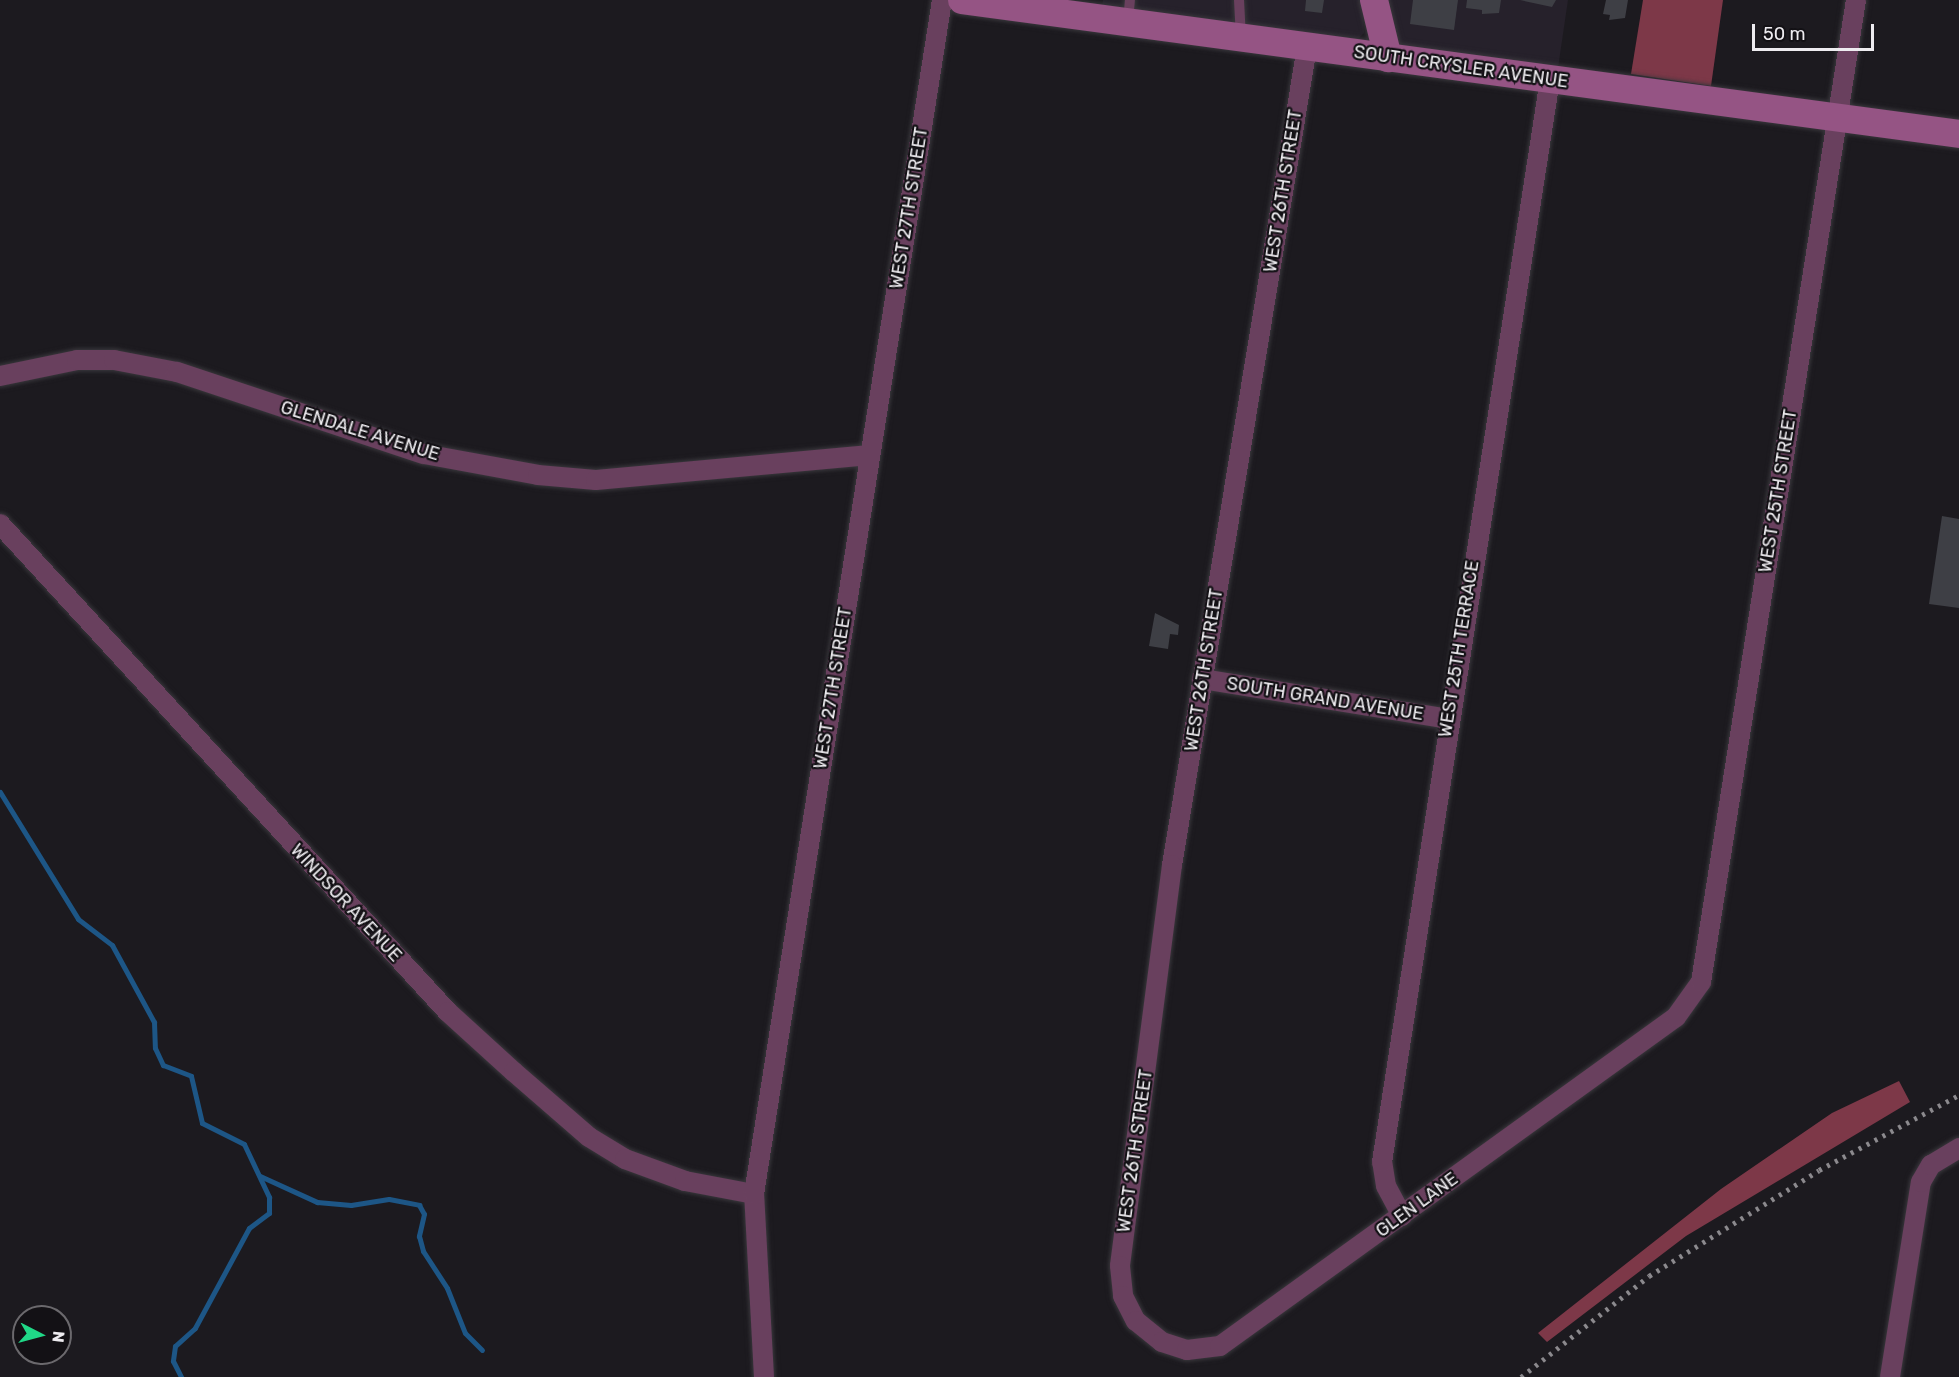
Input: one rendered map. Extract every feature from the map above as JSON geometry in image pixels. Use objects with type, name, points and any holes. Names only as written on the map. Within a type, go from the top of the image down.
[{"type":"main road","points":[[1374,0],[1388,58]]},
{"type":"main road","name":"SOUTH CRYSLER AVENUE","points":[[979,1],[1129,11],[1241,38],[1959,134]]},
{"type":"street","name":"WEST 27TH STREET","points":[[764,1377],[754,1194],[942,0]]},
{"type":"street","name":"WEST 25TH STREET","points":[[1701,982],[1856,0]]},
{"type":"street","name":"WEST 26TH STREET","points":[[1123,1296],[1121,1254],[1202,679],[1307,47]]},
{"type":"street","name":"WEST 25TH TERRACE","points":[[1402,1216],[1386,1186],[1382,1162],[1448,719],[1550,79]]},
{"type":"street","name":"GLENDALE AVENUE","points":[[0,376],[77,360],[114,360],[177,372],[424,454],[549,476],[596,480],[870,455]]},
{"type":"street","name":"WINDSOR AVENUE","points":[[0,527],[441,1005],[514,1072],[589,1137],[625,1159],[685,1181],[754,1194]]},
{"type":"street","name":"SOUTH GRAND AVENUE","points":[[1202,679],[1448,719]]},
{"type":"street","name":"GLEN LANE","points":[[1123,1296],[1136,1322],[1162,1342],[1187,1350],[1220,1346],[1676,1017],[1701,982]]},
{"type":"street","points":[[1890,1377],[1921,1182],[1942,1155],[1959,1148]]},
{"type":"lane","points":[[1239,0],[1241,38]]},
{"type":"shaded area","points":[[1103,0],[1362,0],[1364,33],[1355,42],[1102,6]]},
{"type":"shaded area","points":[[1384,0],[1568,0],[1558,68],[1406,47],[1397,42]]},
{"type":"shaded area","points":[[1643,0],[1723,0],[1711,86],[1631,74]]},
{"type":"shaded area","points":[[1899,1081],[1910,1102],[1686,1236],[1547,1342],[1538,1333],[1721,1189],[1832,1113]]},
{"type":"building","points":[[1306,0],[1324,0],[1322,13],[1305,11]]},
{"type":"building","points":[[1413,0],[1458,0],[1454,30],[1410,24]]},
{"type":"building","points":[[1467,0],[1501,0],[1499,13],[1482,14],[1482,10],[1466,8]]},
{"type":"building","points":[[1520,0],[1556,0],[1552,7]]},
{"type":"building","points":[[1606,0],[1628,0],[1625,18],[1609,20],[1610,15],[1603,14]]},
{"type":"building","points":[[1942,516],[1959,519],[1959,608],[1929,604]]},
{"type":"building","points":[[1155,613],[1179,625],[1178,635],[1170,634],[1168,649],[1149,646]]},
{"type":"waterway","points":[[0,792],[78,919],[112,945],[154,1022],[155,1048],[163,1065],[191,1076],[202,1123],[244,1144],[269,1197],[269,1213],[249,1228],[195,1328],[175,1346],[173,1361],[181,1377]]},
{"type":"waterway","points":[[260,1176],[317,1202],[351,1205],[389,1199],[419,1205],[424,1214],[419,1236],[423,1251],[447,1288],[465,1333],[482,1350]]},
{"type":"railway","points":[[1521,1377],[1649,1276],[1819,1170],[1959,1095]]}]
